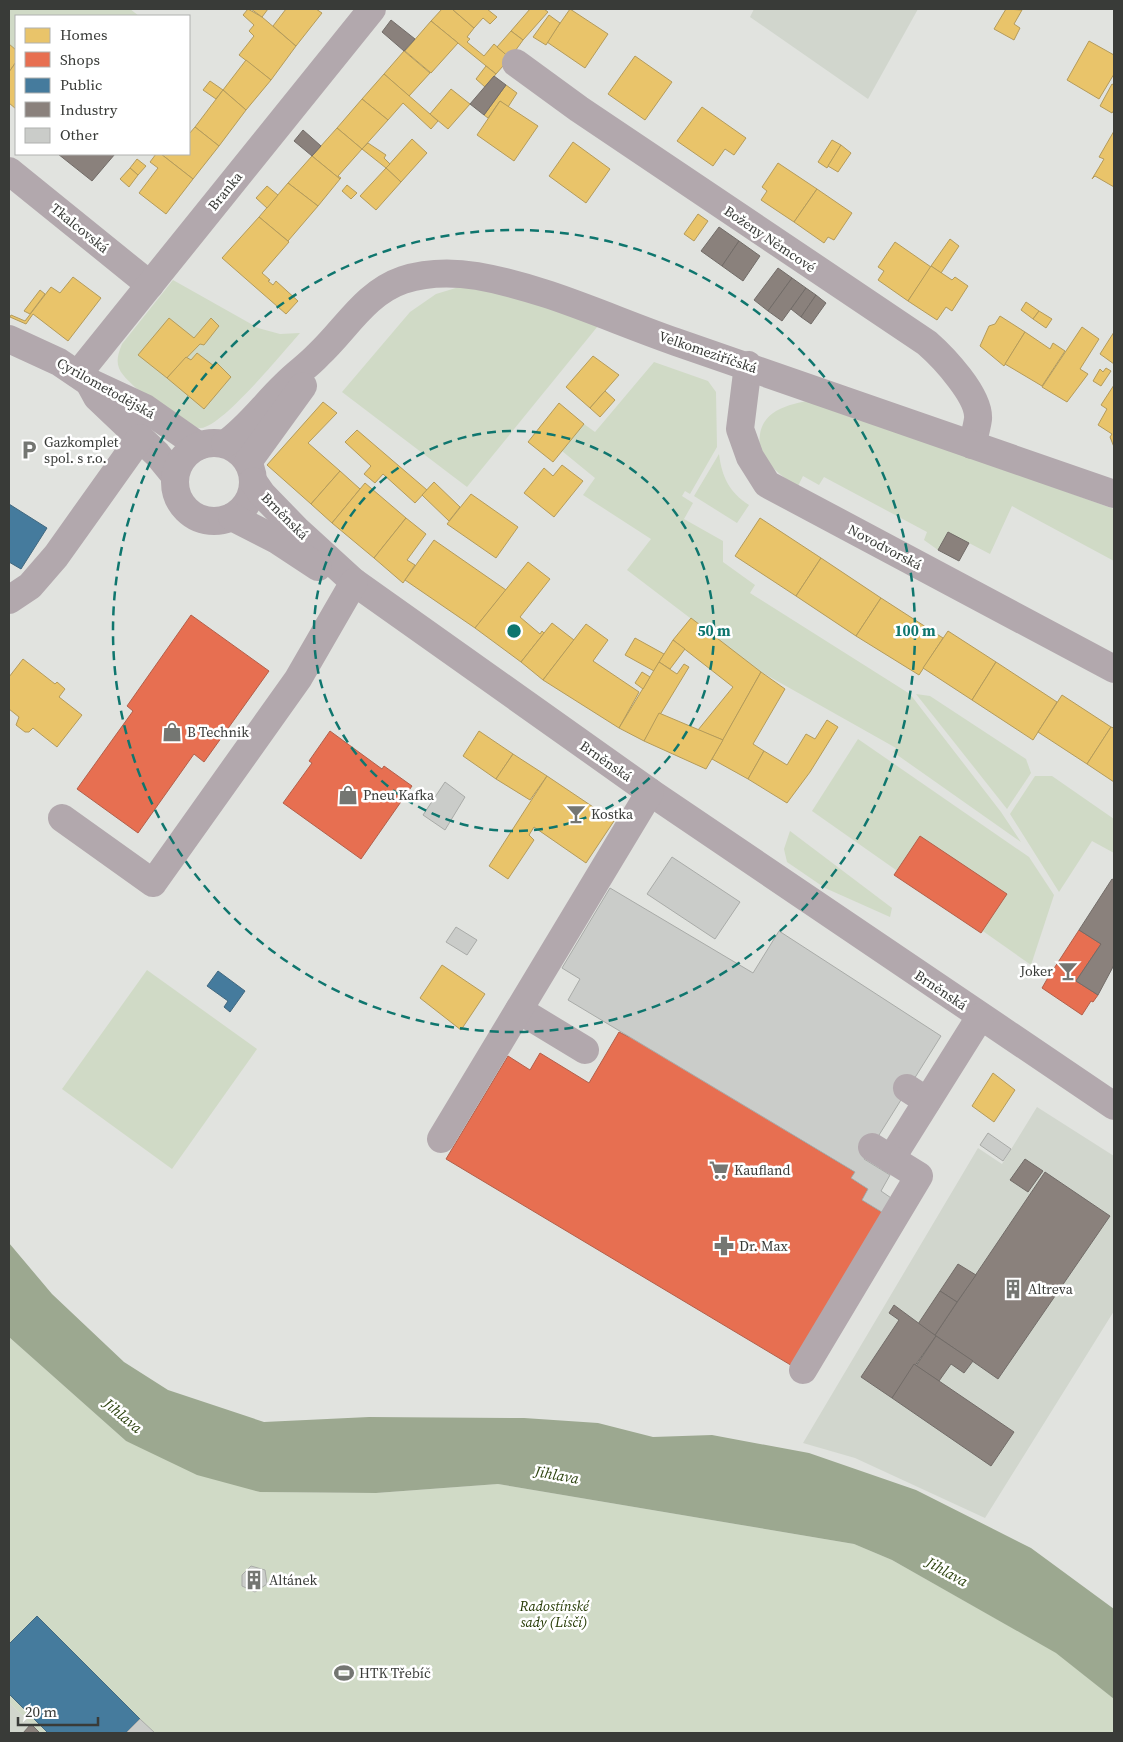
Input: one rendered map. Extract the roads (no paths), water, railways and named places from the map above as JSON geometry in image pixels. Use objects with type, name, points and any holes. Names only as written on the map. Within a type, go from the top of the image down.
[{"type":"street","name":"Branka","points":[[82,377],[150,285],[372,9]]},
{"type":"street","name":"Boženy Němcové","points":[[516,63],[587,115],[927,343],[952,366],[969,393],[978,416],[972,445]]},
{"type":"street","name":"Tkalcovská","points":[[9,171],[150,285]]},
{"type":"street","name":"Velkomeziříčská","points":[[320,354],[358,309],[376,295],[401,281],[426,274],[445,272],[478,277],[529,288],[671,340],[748,365],[1114,494]]},
{"type":"street","name":"Cyrilometodějská","points":[[9,339],[59,362],[82,377],[145,408],[212,445]]},
{"type":"street","points":[[320,354],[302,388],[251,472],[248,501],[232,517],[219,521],[206,521],[194,516],[177,496],[175,476],[182,459],[191,450],[212,445],[248,425],[284,386],[320,354]]},
{"type":"street","name":"Novodvorská","points":[[748,365],[740,429],[750,457],[767,484],[1114,669]]},
{"type":"street","points":[[82,377],[97,397],[140,438],[175,476]]},
{"type":"street","points":[[9,600],[30,586],[56,556],[140,438]]},
{"type":"street","points":[[212,445],[239,452],[251,472]]},
{"type":"street","name":"Brněnská","points":[[251,472],[262,494],[296,529],[354,582],[650,792],[1114,1106]]},
{"type":"street","points":[[62,818],[153,883],[298,679],[354,582],[336,578],[277,540],[232,517]]},
{"type":"street","points":[[441,1139],[650,792]]},
{"type":"street","points":[[519,1010],[585,1050]]},
{"type":"street","name":"Brněnská","points":[[803,1370],[919,1176],[882,1153],[917,1094],[980,1017]]},
{"type":"water","name":"Jihlava","points":[[9,1243],[52,1294],[124,1362],[168,1390],[264,1422],[369,1417],[524,1418],[598,1423],[653,1437],[712,1435],[809,1453],[916,1490],[1031,1548],[1114,1609],[1114,1699],[1056,1653],[892,1560],[854,1544],[498,1484],[376,1493],[260,1492],[197,1475],[126,1441],[9,1337]]},
{"type":"place","name":"Gazkomplet spol. s r.o.","points":[[29,450]]},
{"type":"place","name":"B Technik","points":[[172,732]]},
{"type":"place","name":"Pneu Kafka","points":[[348,795]]},
{"type":"place","name":"Kostka","points":[[576,814]]},
{"type":"place","name":"Joker","points":[[1068,971]]},
{"type":"place","name":"Kaufland","points":[[719,1170]]},
{"type":"place","name":"Dr. Max","points":[[724,1246]]},
{"type":"place","name":"Altreva","points":[[1013,1289]]},
{"type":"place","name":"Altánek","points":[[254,1580]]},
{"type":"place","name":"HTK Třebíč","points":[[344,1673]]},
{"type":"park label","name":"Radostínské sady (Lísčí)","points":[[554,1614]]}]
